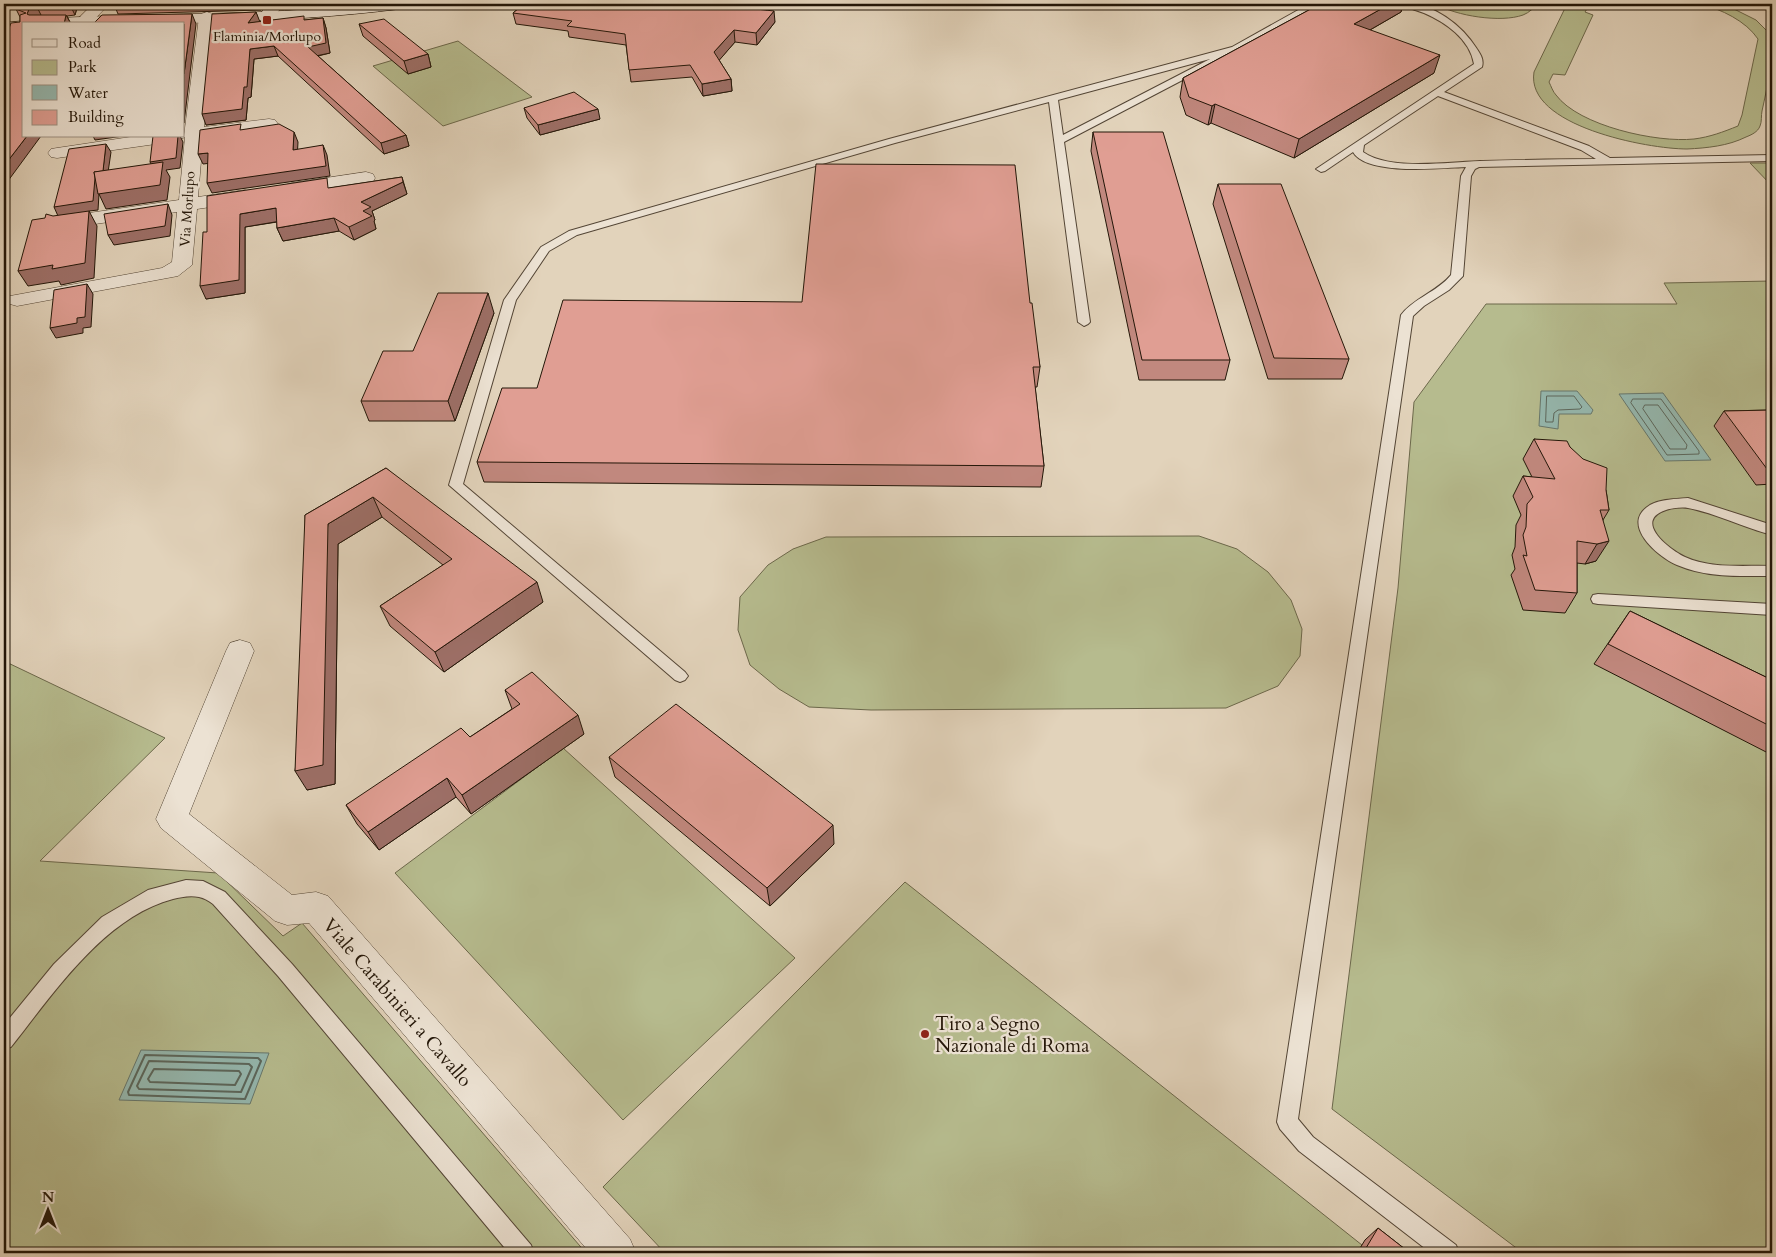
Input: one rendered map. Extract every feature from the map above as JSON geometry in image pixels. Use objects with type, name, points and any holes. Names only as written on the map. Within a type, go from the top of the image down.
[{"type":"street","points":[[85,20],[101,4]]},
{"type":"street","points":[[64,22],[207,17],[272,9],[343,11],[400,4]]},
{"type":"street","name":"Via Morlupo","points":[[17,300],[164,274],[178,269],[184,260],[186,205],[185,135],[192,74],[207,17]]},
{"type":"street","points":[[4,28],[22,26]]},
{"type":"street","points":[[185,135],[269,124]]},
{"type":"street","points":[[57,153],[164,138]]},
{"type":"street","points":[[61,223],[366,178]]},
{"type":"street","name":"Viale Carabinieri a Cavallo","points":[[240,651],[172,819],[287,910],[316,907],[616,1253]]},
{"type":"lane","points":[[1058,141],[1235,49],[1315,4]]},
{"type":"lane","points":[[1321,169],[1479,65],[1466,39],[1451,23],[1407,4]]},
{"type":"lane","points":[[680,676],[456,485],[510,300],[545,248],[573,233],[892,141],[1235,49]]},
{"type":"lane","points":[[1165,68],[1179,78]]},
{"type":"lane","points":[[1437,93],[1585,148],[1607,161]]},
{"type":"lane","points":[[1054,98],[1058,141],[1084,322]]},
{"type":"lane","points":[[1359,144],[1358,153],[1362,158],[1383,165],[1772,158]]},
{"type":"lane","points":[[1448,1253],[1306,1144],[1287,1122],[1407,316],[1416,305],[1448,286],[1457,276],[1466,176],[1471,167],[1477,164]]},
{"type":"lane","points":[[1772,530],[1688,503],[1674,502],[1652,510],[1644,523],[1645,530],[1661,549],[1670,556],[1691,565],[1707,568],[1772,571]]},
{"type":"lane","points":[[1598,599],[1772,610]]},
{"type":"lane","points":[[4,1040],[61,970],[108,923],[154,896],[186,888],[203,889],[219,898],[285,970],[523,1253]]},
{"type":"green space","points":[[1436,4],[1539,4],[1523,15],[1491,18],[1455,12]]},
{"type":"green space","points":[[1567,4],[1590,4],[1585,12],[1593,15],[1565,75],[1553,74],[1549,82],[1555,94],[1567,106],[1582,116],[1600,124],[1640,135],[1678,140],[1711,136],[1738,126],[1758,39],[1740,21],[1716,9],[1700,4],[1724,4],[1756,20],[1772,36],[1769,74],[1759,128],[1756,132],[1732,143],[1687,149],[1645,145],[1619,139],[1592,131],[1568,120],[1549,107],[1536,91],[1534,72]]},
{"type":"green space","points":[[458,41],[532,97],[443,126],[373,66]]},
{"type":"green space","points":[[1750,163],[1772,163],[1772,186]]},
{"type":"green space","points":[[1772,281],[1772,1253],[1523,1253],[1332,1109],[1398,588],[1414,402],[1486,304],[1677,304],[1664,283]]},
{"type":"green space","points":[[1199,536],[1237,549],[1268,572],[1291,600],[1302,629],[1300,656],[1278,686],[1226,708],[871,710],[809,707],[779,689],[750,665],[738,630],[740,597],[768,565],[793,549],[826,537]]},
{"type":"green space","points":[[4,661],[165,738],[40,861],[218,873],[283,936],[302,923],[586,1253],[4,1253]]},
{"type":"green space","points":[[563,748],[795,958],[623,1120],[395,873]]},
{"type":"green space","name":"Tiro a Segno Nazionale di Roma","points":[[905,882],[1372,1253],[665,1253],[603,1187]]},
{"type":"water","points":[[1541,391],[1577,391],[1593,410],[1591,414],[1559,414],[1558,429],[1539,426]]},
{"type":"water","points":[[1663,393],[1711,460],[1665,461],[1619,394]]},
{"type":"water","points":[[141,1050],[269,1053],[250,1104],[119,1100]]},
{"type":"building","points":[[18,4],[70,4],[37,7],[29,9],[27,14],[66,15],[64,22],[22,22],[22,138],[25,138],[4,166],[4,31],[8,31],[11,23],[20,22],[20,15],[26,13],[16,9]]},
{"type":"building","points":[[524,4],[760,4],[756,9],[774,11],[756,33],[734,30],[714,52],[731,79],[702,84],[690,65],[629,70],[625,34],[567,26],[572,21],[513,13]]},
{"type":"building","points":[[1320,4],[1390,4],[1354,24],[1440,55],[1299,139],[1215,104],[1212,106],[1189,97],[1183,78]]},
{"type":"building","points":[[256,12],[248,23],[304,16],[304,20],[323,18],[326,43],[308,47],[406,135],[381,143],[274,46],[250,49],[247,87],[244,87],[242,109],[202,114],[212,14]]},
{"type":"building","points":[[192,14],[185,66],[185,22],[95,22],[102,15]]},
{"type":"building","points":[[384,19],[428,54],[404,61],[359,24]]},
{"type":"building","points":[[574,92],[598,109],[538,125],[524,108]]},
{"type":"building","points":[[241,124],[240,130],[279,124],[294,132],[293,150],[323,145],[326,166],[207,183],[208,153],[198,154],[200,130]]},
{"type":"building","points":[[1093,132],[1163,132],[1230,360],[1142,360]]},
{"type":"building","points":[[153,138],[178,138],[176,158],[150,162]]},
{"type":"building","points":[[106,144],[103,171],[94,172],[93,201],[54,207],[69,149]]},
{"type":"building","points":[[163,162],[160,185],[98,194],[94,172]]},
{"type":"building","points":[[816,164],[1015,165],[1030,303],[1032,303],[1040,367],[1033,367],[1044,466],[477,462],[502,388],[537,388],[563,300],[802,302]]},
{"type":"building","points":[[402,177],[403,182],[361,202],[371,207],[363,211],[372,216],[349,227],[334,218],[277,228],[276,208],[240,214],[239,280],[200,286],[203,232],[207,232],[207,196],[327,178],[328,188]]},
{"type":"building","points":[[1218,184],[1281,184],[1349,359],[1274,358]]},
{"type":"building","points":[[168,204],[165,226],[108,235],[104,214]]},
{"type":"building","points":[[89,211],[85,263],[52,269],[53,265],[18,271],[32,220],[45,218],[46,214],[53,216]]},
{"type":"building","points":[[87,284],[85,317],[77,318],[77,323],[50,328],[54,290]]},
{"type":"building","points":[[438,293],[488,293],[448,401],[361,401],[383,351],[413,351]]},
{"type":"building","points":[[1772,410],[1772,469],[1767,469],[1724,411]]},
{"type":"building","points":[[1534,439],[1567,441],[1570,447],[1583,459],[1607,468],[1606,490],[1609,510],[1600,510],[1609,541],[1597,544],[1577,541],[1577,593],[1535,590],[1523,555],[1527,556],[1523,535],[1526,527],[1527,504],[1533,497],[1523,476],[1555,479]]},
{"type":"building","points":[[386,468],[537,582],[435,652],[380,606],[452,559],[373,497],[328,524],[323,765],[295,771],[305,515]]},
{"type":"building","points":[[1630,611],[1772,680],[1772,727],[1608,644]]},
{"type":"building","points":[[532,672],[578,715],[462,795],[447,778],[368,832],[346,805],[461,728],[470,737],[520,704],[505,690]]},
{"type":"building","points":[[676,704],[833,825],[767,888],[609,757]]},
{"type":"building","points":[[1378,1228],[1410,1253],[1363,1253]]},
{"type":"place","name":"Flaminia/Morlupo","points":[[267,20]]},
{"type":"place","name":"Tiro a Segno Nazionale di Roma","points":[[925,1034]]}]
